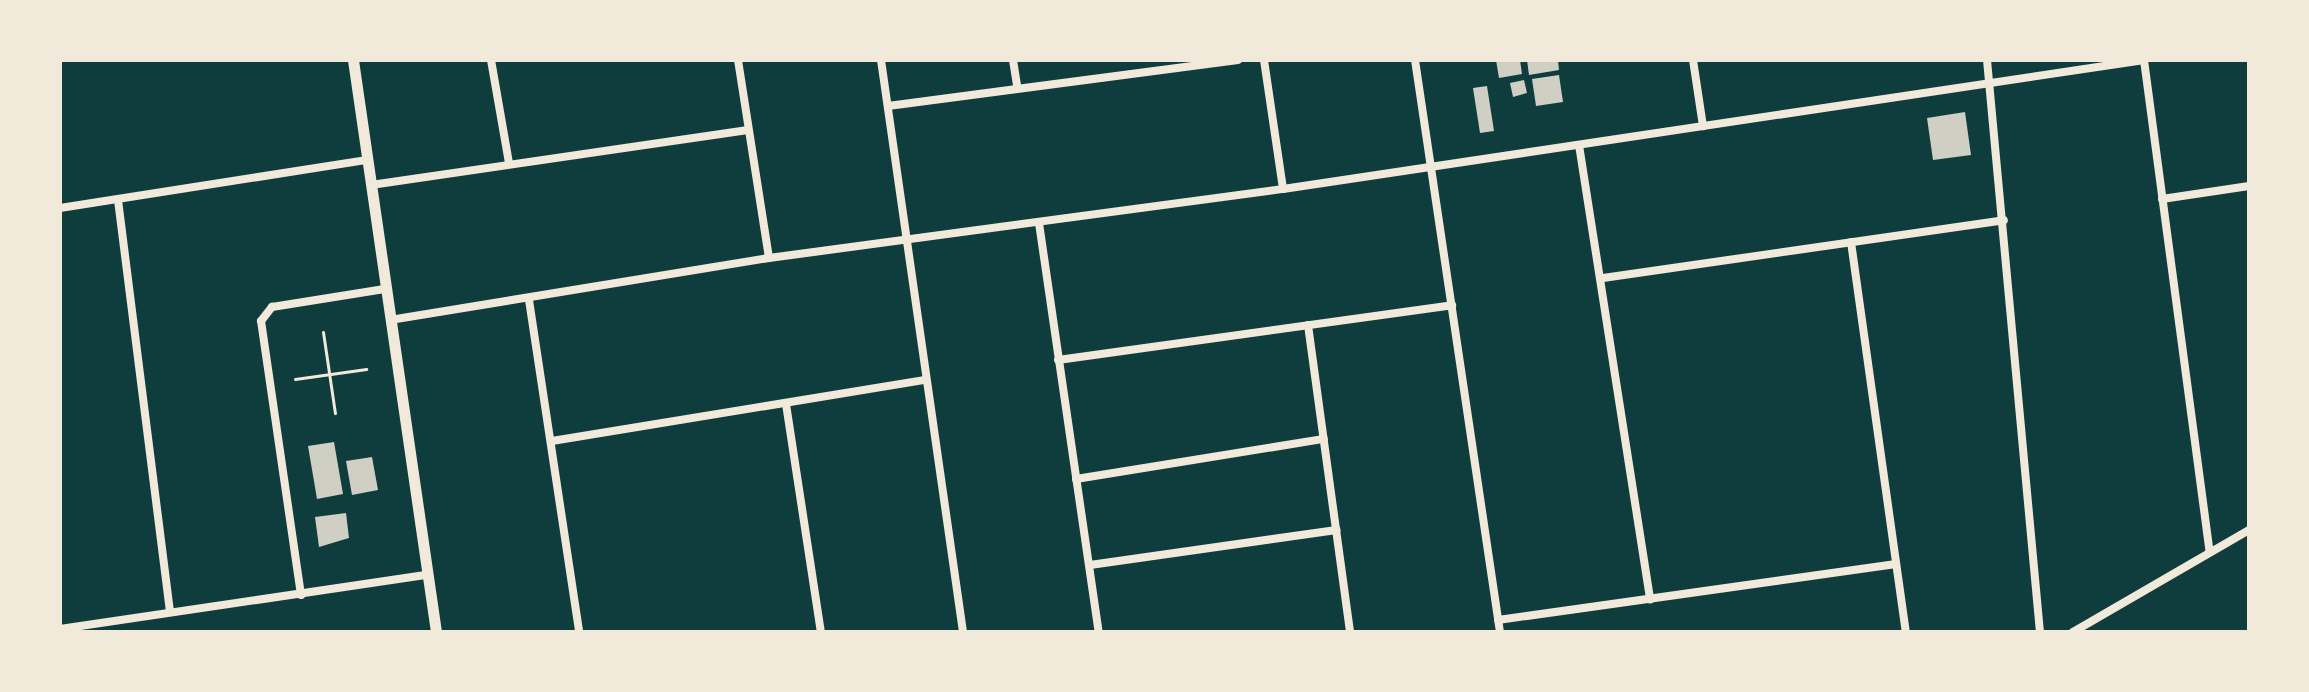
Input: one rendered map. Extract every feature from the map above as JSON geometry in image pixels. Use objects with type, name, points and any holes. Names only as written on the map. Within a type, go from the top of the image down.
[{"type":"main road","points":[[353,60],[436,632]]},
{"type":"street","points":[[491,60],[509,163]]},
{"type":"street","points":[[738,60],[769,258]]},
{"type":"street","points":[[881,60],[963,632]]},
{"type":"street","points":[[1013,60],[1017,86]]},
{"type":"street","points":[[888,106],[1017,86],[1238,60]]},
{"type":"street","points":[[1264,60],[1283,189]]},
{"type":"street","points":[[1415,60],[1500,632]]},
{"type":"street","points":[[1693,60],[1703,126]]},
{"type":"street","points":[[1987,60],[2040,632]]},
{"type":"street","points":[[390,320],[529,300],[769,258],[1283,189],[2144,60],[2209,550]]},
{"type":"street","points":[[371,185],[748,130]]},
{"type":"street","points":[[1579,145],[1603,278],[1650,599]]},
{"type":"street","points":[[60,208],[367,160]]},
{"type":"street","points":[[2162,199],[2249,186]]},
{"type":"street","points":[[118,200],[170,611]]},
{"type":"street","points":[[1603,278],[2004,220]]},
{"type":"street","points":[[1039,223],[1099,632]]},
{"type":"street","points":[[1851,242],[1906,632]]},
{"type":"street","points":[[301,595],[261,321],[272,307],[385,289]]},
{"type":"street","points":[[529,300],[579,632]]},
{"type":"street","points":[[1058,360],[1452,305]]},
{"type":"street","points":[[1308,325],[1350,632]]},
{"type":"street","points":[[552,441],[925,380]]},
{"type":"street","points":[[786,404],[821,632]]},
{"type":"street","points":[[1076,479],[1324,439]]},
{"type":"street","points":[[1090,565],[1337,530]]},
{"type":"street","points":[[2073,632],[2209,550],[2249,530]]},
{"type":"street","points":[[1498,620],[1896,564]]},
{"type":"street","points":[[60,629],[427,575]]},
{"type":"path","points":[[323,332],[335,413]]},
{"type":"path","points":[[295,379],[366,369]]},
{"type":"building","points":[[1496,60],[1520,60],[1522,74],[1499,78]]},
{"type":"building","points":[[1527,60],[1558,60],[1559,70],[1529,75]]},
{"type":"building","points":[[1559,75],[1563,102],[1536,106],[1532,79]]},
{"type":"building","points":[[1524,80],[1527,93],[1513,97],[1510,83]]},
{"type":"building","points":[[1487,86],[1494,131],[1480,133],[1473,88]]},
{"type":"building","points":[[1965,112],[1971,155],[1933,160],[1927,118]]},
{"type":"building","points":[[334,442],[343,494],[317,499],[308,446]]},
{"type":"building","points":[[372,457],[378,490],[352,495],[346,461]]},
{"type":"building","points":[[346,513],[349,538],[319,547],[315,517]]}]
